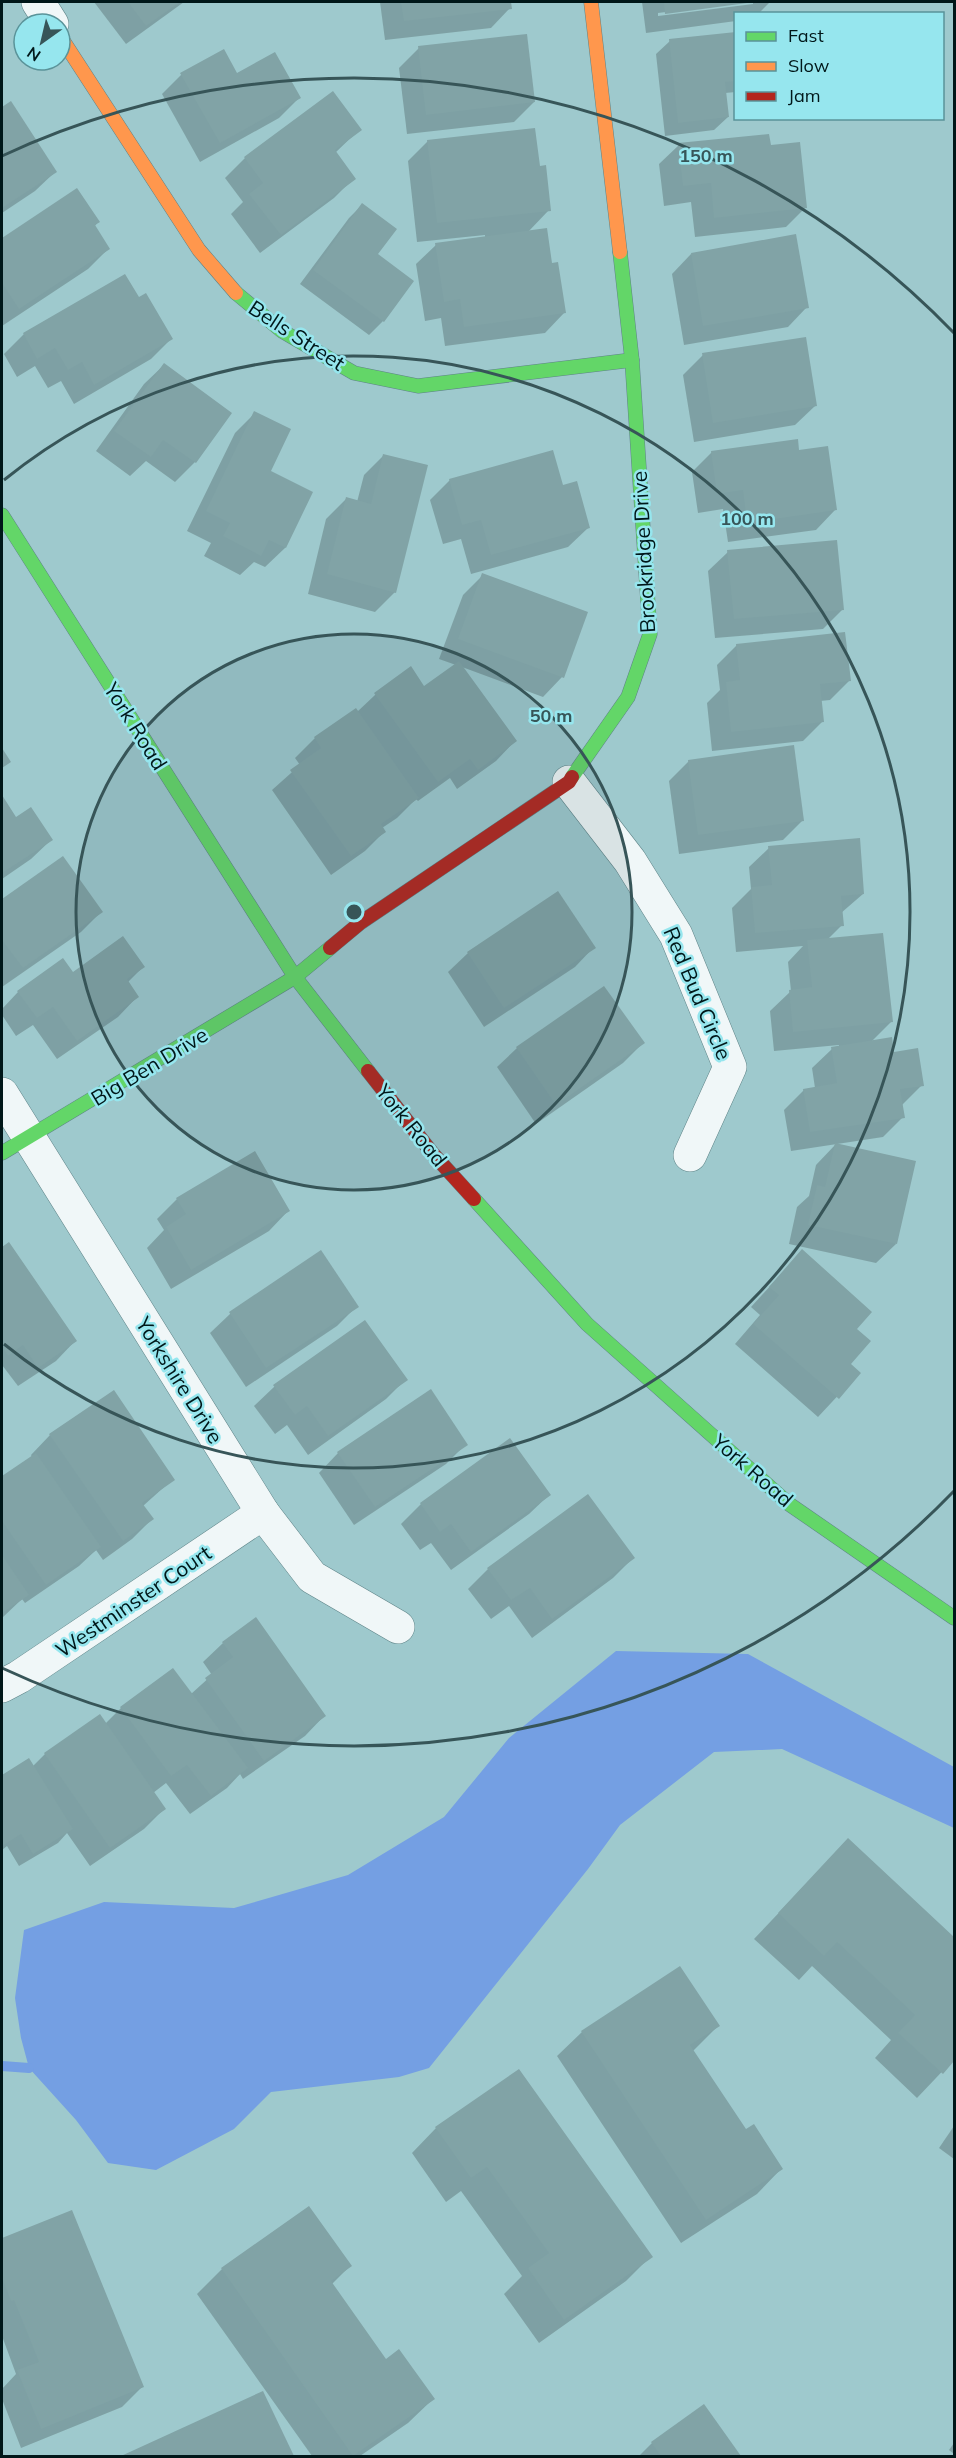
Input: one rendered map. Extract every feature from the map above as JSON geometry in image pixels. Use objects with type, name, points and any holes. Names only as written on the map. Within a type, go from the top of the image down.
[{"type":"street","name":"Brookridge Drive","points":[[295,977],[360,923],[569,782],[628,696],[650,634],[632,360],[591,2]]},
{"type":"street","name":"Bells Street","points":[[72,54],[199,250],[240,298],[282,331],[354,373],[418,386],[632,360]]},
{"type":"street","name":"York Road","points":[[2,515],[295,977],[433,1154],[587,1323],[789,1504],[954,1618]]},
{"type":"street","name":"Red Bud Circle","points":[[569,782],[630,861],[676,935],[730,1067],[690,1155]]},
{"type":"street","name":"Big Ben Drive","points":[[2,1153],[295,977]]},
{"type":"street","name":"Yorkshire Drive","points":[[2,1094],[263,1513],[312,1577],[398,1627]]},
{"type":"street","name":"Westminster Court","points":[[2,1686],[19,1677],[263,1513]]},
{"type":"water","points":[[616,1651],[748,1654],[954,1767],[954,1828],[782,1749],[714,1752],[620,1825],[588,1869],[429,2068],[399,2077],[271,2092],[234,2129],[156,2170],[108,2163],[76,2120],[29,2068],[21,2038],[15,1998],[24,1930],[104,1902],[234,1908],[348,1875],[444,1817],[509,1738]]},
{"type":"building","points":[[128,2],[180,2],[146,26]]},
{"type":"building","points":[[401,2],[511,2],[512,9],[404,21]]},
{"type":"building","points":[[664,2],[747,2],[747,3],[665,14]]},
{"type":"building","points":[[734,32],[734,81],[725,82],[729,117],[678,123],[669,39]]},
{"type":"building","points":[[527,34],[535,102],[426,115],[418,46]]},
{"type":"building","points":[[224,49],[237,73],[275,52],[301,98],[220,143],[180,73]]},
{"type":"building","points":[[333,91],[362,130],[335,150],[356,179],[281,235],[249,194],[263,183],[244,157]]},
{"type":"building","points":[[11,101],[57,172],[2,208],[2,107]]},
{"type":"building","points":[[535,128],[540,166],[546,165],[551,211],[437,223],[427,140]]},
{"type":"building","points":[[769,134],[771,145],[800,142],[807,208],[714,218],[711,183],[683,186],[678,143]]},
{"type":"building","points":[[77,188],[100,222],[95,225],[110,249],[19,309],[2,283],[2,238]]},
{"type":"building","points":[[362,203],[397,229],[378,254],[414,281],[384,322],[313,270]]},
{"type":"building","points":[[547,228],[552,263],[558,262],[566,313],[464,327],[460,299],[444,302],[435,243]]},
{"type":"building","points":[[796,234],[809,308],[703,326],[691,253]]},
{"type":"building","points":[[125,274],[139,297],[146,293],[173,339],[94,385],[82,362],[68,370],[55,348],[37,359],[23,333]]},
{"type":"building","points":[[806,337],[817,406],[713,423],[702,353]]},
{"type":"building","points":[[164,363],[232,413],[196,463],[163,440],[151,457],[114,431]]},
{"type":"building","points":[[254,411],[291,429],[271,471],[313,492],[286,548],[269,540],[261,556],[223,536],[230,523],[206,511]]},
{"type":"building","points":[[798,439],[799,450],[828,446],[837,510],[747,523],[743,490],[717,494],[711,451]]},
{"type":"building","points":[[553,450],[563,485],[577,481],[590,528],[491,555],[481,520],[462,525],[449,479]]},
{"type":"building","points":[[383,454],[428,465],[396,593],[327,574],[346,497],[371,504]]},
{"type":"building","points":[[837,540],[844,610],[734,619],[727,550]]},
{"type":"building","points":[[482,573],[588,612],[564,678],[458,639]]},
{"type":"building","points":[[845,632],[851,681],[820,684],[824,722],[731,732],[726,682],[740,680],[736,644]]},
{"type":"building","points":[[459,661],[517,741],[478,770],[470,759],[438,782],[374,693],[411,666],[424,686]]},
{"type":"building","points":[[356,708],[419,798],[381,824],[386,832],[351,856],[290,770],[321,748],[314,737]]},
{"type":"building","points":[[794,745],[804,821],[698,835],[688,760]]},
{"type":"building","points":[[2,748],[11,762],[2,768]]},
{"type":"building","points":[[2,795],[16,817],[31,807],[53,840],[2,873]]},
{"type":"building","points":[[860,838],[864,894],[841,896],[844,926],[755,933],[751,887],[772,885],[768,846]]},
{"type":"building","points":[[63,856],[103,912],[23,968],[2,940],[2,899]]},
{"type":"building","points":[[558,891],[596,948],[504,1008],[467,952]]},
{"type":"building","points":[[883,933],[893,1022],[793,1032],[789,990],[812,987],[807,940]]},
{"type":"building","points":[[123,936],[145,967],[127,979],[139,997],[77,1041],[53,1007],[37,1018],[17,991],[63,958],[73,972]]},
{"type":"building","points":[[604,986],[645,1043],[556,1105],[516,1047]]},
{"type":"building","points":[[892,1037],[894,1052],[918,1048],[924,1086],[900,1089],[905,1118],[810,1132],[803,1089],[837,1083],[831,1047]]},
{"type":"building","points":[[835,1143],[916,1161],[897,1244],[808,1225],[817,1185],[825,1187]]},
{"type":"building","points":[[255,1151],[290,1211],[191,1270],[166,1227],[186,1214],[176,1198]]},
{"type":"building","points":[[9,1242],[77,1341],[38,1368],[23,1345],[8,1356],[2,1346],[2,1247]]},
{"type":"building","points":[[802,1249],[872,1312],[857,1329],[871,1341],[851,1364],[861,1373],[839,1399],[753,1324],[779,1295],[769,1287]]},
{"type":"building","points":[[321,1250],[359,1307],[266,1368],[229,1312]]},
{"type":"building","points":[[365,1320],[408,1380],[328,1436],[307,1406],[295,1415],[273,1385]]},
{"type":"building","points":[[431,1389],[468,1445],[375,1507],[337,1452]]},
{"type":"building","points":[[114,1390],[175,1480],[142,1503],[154,1519],[123,1541],[49,1434]]},
{"type":"building","points":[[510,1438],[551,1495],[471,1552],[451,1524],[440,1532],[420,1503]]},
{"type":"building","points":[[36,1453],[101,1547],[46,1585],[2,1521],[2,1476]]},
{"type":"building","points":[[588,1494],[635,1558],[552,1619],[530,1588],[511,1600],[487,1568]]},
{"type":"building","points":[[2,1555],[29,1595],[2,1613]]},
{"type":"building","points":[[256,1617],[326,1716],[264,1761],[205,1678],[233,1657],[222,1642]]},
{"type":"building","points":[[173,1668],[248,1768],[211,1796],[187,1765],[171,1776],[120,1707]]},
{"type":"building","points":[[100,1714],[166,1809],[110,1848],[44,1753]]},
{"type":"building","points":[[29,1758],[73,1829],[33,1854],[21,1834],[2,1846],[2,1775]]},
{"type":"building","points":[[848,1838],[954,1937],[954,2061],[943,2074],[898,2033],[915,2015],[837,1942],[824,1956],[778,1913]]},
{"type":"building","points":[[680,1966],[720,2026],[690,2045],[746,2129],[754,2124],[783,2169],[706,2220],[581,2031]]},
{"type":"building","points":[[519,2069],[653,2257],[564,2320],[528,2268],[549,2253],[487,2167],[471,2178],[435,2127]]},
{"type":"building","points":[[309,2206],[352,2266],[331,2281],[386,2359],[399,2349],[435,2399],[353,2456],[221,2268]]},
{"type":"building","points":[[72,2210],[144,2387],[41,2429],[17,2370],[39,2362],[14,2300],[11,2301],[2,2278],[2,2238]]},
{"type":"building","points":[[263,2391],[294,2456],[121,2456]]},
{"type":"building","points":[[704,2404],[741,2456],[661,2456],[651,2442]]},
{"type":"waterway","points":[[2,2066],[29,2068]]},
{"type":"traffic: fast","points":[[572,777],[628,697],[650,634],[632,360],[620,252]]},
{"type":"traffic: fast","points":[[236,293],[282,331],[354,373],[418,386],[632,360]]},
{"type":"traffic: fast","points":[[2,515],[295,977],[368,1071]]},
{"type":"traffic: fast","points":[[2,1153],[295,977],[330,948]]},
{"type":"traffic: fast","points":[[474,1199],[587,1324],[789,1504],[954,1618]]},
{"type":"traffic: slow","points":[[591,2],[620,252]]},
{"type":"traffic: slow","points":[[72,54],[199,250],[236,293]]},
{"type":"traffic: jam","points":[[330,948],[360,923],[569,782],[572,777]]},
{"type":"traffic: jam","points":[[368,1071],[433,1154],[474,1199]]}]
